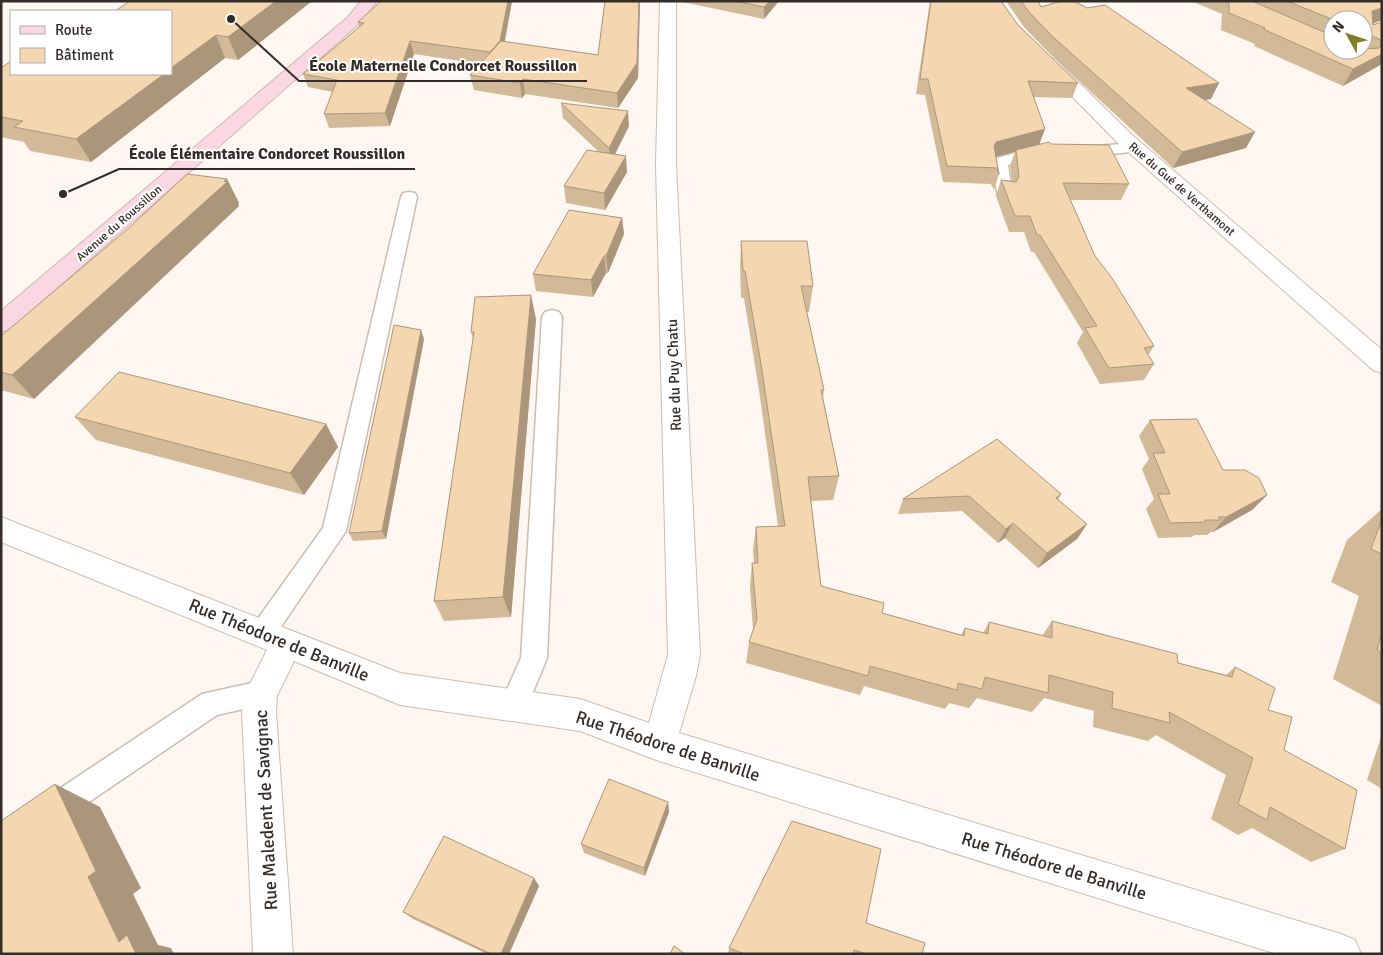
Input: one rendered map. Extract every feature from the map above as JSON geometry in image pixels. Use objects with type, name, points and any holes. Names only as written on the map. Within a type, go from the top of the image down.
[{"type":"street","name":"Avenue du Roussillon","points":[[1,324],[354,20],[369,1]]},
{"type":"street","name":"Rue du Puy Chatu","points":[[659,744],[680,676],[684,655],[666,164],[668,1]]},
{"type":"street","name":"Rue du Gué de Verthamont","points":[[1037,51],[1135,148],[1382,364]]},
{"type":"street","name":"Rue Théodore de Banville","points":[[1,529],[400,689],[580,715],[659,744],[1341,954]]},
{"type":"street","name":"Rue Maledent de Savignac","points":[[273,954],[259,712],[261,694],[275,638]]},
{"type":"lane","points":[[1004,192],[1000,162],[1043,151],[1094,152],[1135,148]]},
{"type":"lane","points":[[275,638],[334,532],[408,197]]},
{"type":"lane","points":[[514,705],[534,658],[552,317]]},
{"type":"lane","points":[[28,827],[212,703],[261,694]]},
{"type":"building","points":[[130,1],[276,1],[228,37],[216,35],[172,67],[172,10],[116,10]]},
{"type":"building","points":[[381,1],[508,1],[500,41],[490,52],[410,41],[385,113],[324,114],[337,80],[303,74],[364,23],[358,22]]},
{"type":"building","points":[[605,1],[639,1],[637,63],[617,93],[523,79],[520,83],[470,75],[501,41],[598,55]]},
{"type":"building","points":[[735,1],[770,1],[764,7]]},
{"type":"building","points":[[931,1],[1001,1],[1018,25],[1078,83],[1028,81],[1045,129],[996,142],[994,146],[999,174],[997,168],[947,166],[928,79],[920,79]]},
{"type":"building","points":[[1021,1],[1038,1],[1041,7],[1061,1],[1074,1],[1087,8],[1105,5],[1219,83],[1186,88],[1255,132],[1182,152],[1052,36]]},
{"type":"building","points":[[1229,1],[1253,1],[1323,32],[1323,56],[1263,29],[1265,28],[1229,13]]},
{"type":"building","points":[[1287,1],[1382,1],[1382,8],[1373,11],[1323,10],[1323,16]]},
{"type":"building","points":[[1382,22],[1382,42],[1373,36],[1373,25]]},
{"type":"building","points":[[1382,45],[1382,54],[1373,59],[1373,48],[1379,48]]},
{"type":"building","points":[[1333,60],[1370,60],[1353,69]]},
{"type":"building","points":[[10,62],[10,75],[163,75],[76,139],[14,127],[23,121],[1,117],[1,68]]},
{"type":"building","points":[[561,103],[628,111],[609,148]]},
{"type":"building","points":[[1049,142],[1051,144],[1109,145],[1129,184],[1063,183],[1095,256],[1112,278],[1154,346],[1144,348],[1154,364],[1109,368],[1085,328],[1097,326],[1040,235],[1037,235],[1030,216],[1015,216],[1001,180],[1016,182],[1019,177],[1016,150]]},
{"type":"building","points":[[587,150],[626,156],[604,193],[564,186]]},
{"type":"building","points":[[187,174],[227,179],[224,181],[227,182],[12,375],[1,372],[1,336],[129,228]]},
{"type":"building","points":[[569,210],[622,218],[606,256],[604,256],[591,280],[533,274]]},
{"type":"building","points":[[741,241],[807,241],[813,286],[801,286],[824,390],[821,390],[839,476],[808,477],[821,586],[884,603],[882,613],[964,636],[965,628],[988,634],[989,622],[1052,638],[1052,621],[1177,654],[1178,663],[1232,677],[1235,667],[1275,688],[1268,710],[1292,717],[1284,750],[1357,790],[1345,849],[1270,807],[1267,820],[1238,804],[1253,758],[1169,712],[1170,723],[1112,708],[1113,692],[1049,675],[1048,693],[985,677],[982,689],[958,683],[957,690],[870,666],[868,676],[749,642],[757,619],[752,563],[758,563],[756,527],[785,526],[761,364],[745,271],[743,271]]},
{"type":"building","points":[[531,295],[503,597],[434,601],[474,332],[471,332],[475,297]]},
{"type":"building","points":[[394,325],[421,330],[382,531],[349,533]]},
{"type":"building","points":[[119,372],[326,424],[290,473],[75,417]]},
{"type":"building","points":[[1197,419],[1223,470],[1245,470],[1259,478],[1267,495],[1226,517],[1218,517],[1221,520],[1170,523],[1158,494],[1170,494],[1153,453],[1165,453],[1150,420]]},
{"type":"building","points":[[997,439],[1061,494],[1056,498],[1087,524],[1047,553],[1013,523],[1006,529],[969,496],[903,499]]},
{"type":"building","points":[[1382,519],[1382,554],[1371,549]]},
{"type":"building","points":[[1382,633],[1382,653],[1377,650]]},
{"type":"building","points":[[609,779],[668,802],[644,868],[581,844]]},
{"type":"building","points":[[55,784],[96,871],[88,877],[119,942],[127,935],[136,954],[1,954],[1,821]]},
{"type":"building","points":[[792,821],[881,849],[866,923],[925,943],[922,954],[867,954],[854,950],[853,954],[745,954],[729,948]]},
{"type":"building","points":[[444,836],[534,878],[501,954],[491,954],[403,912]]},
{"type":"building","points":[[674,946],[685,954],[670,954]]},
{"type":"place","name":"École Maternelle Condorcet Roussillon","points":[[231,19]]},
{"type":"place","name":"École Élémentaire Condorcet Roussillon","points":[[63,194]]}]
